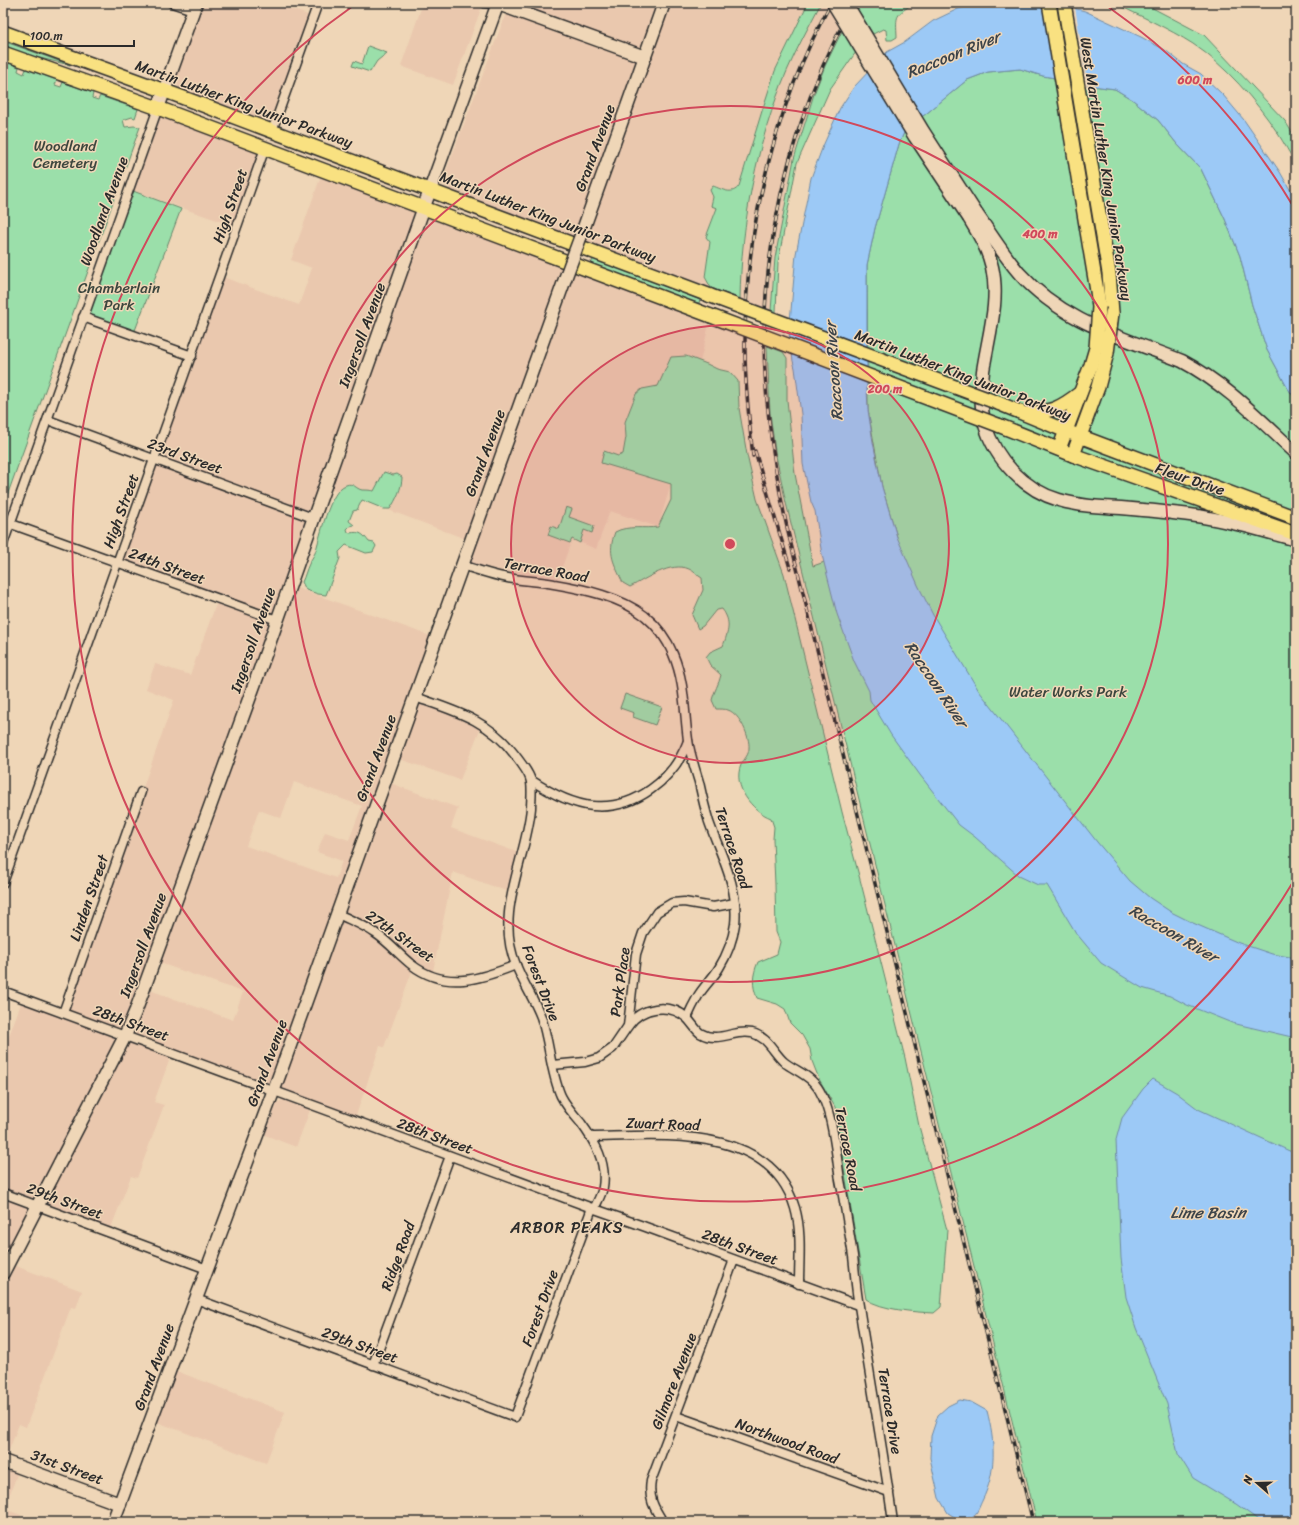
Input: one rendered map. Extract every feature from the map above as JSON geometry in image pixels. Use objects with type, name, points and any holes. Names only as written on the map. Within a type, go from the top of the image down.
[{"type":"main road","name":"Grand Avenue","points":[[113,1522],[338,914],[664,3]]},
{"type":"main road","points":[[833,3],[915,137],[972,215],[1020,273],[1052,303],[1081,321],[1167,355],[1197,370],[1229,392],[1296,454]]},
{"type":"main road","points":[[846,3],[972,215],[986,248],[992,266],[995,294],[981,386],[982,407],[985,425],[1002,460],[1014,473],[1040,492],[1057,500],[1074,504],[1149,510],[1218,519],[1296,540]]},
{"type":"main road","name":"West Martin Luther King Junior Parkway","points":[[1049,3],[1097,291],[1102,350],[1091,365],[1059,449]]},
{"type":"main road","name":"West Martin Luther King Junior Parkway","points":[[1064,3],[1110,274],[1112,313],[1102,350],[1098,387],[1073,455]]},
{"type":"main road","points":[[498,4],[645,57]]},
{"type":"main road","name":"Ingersoll Avenue","points":[[3,1273],[125,1036],[149,975],[498,4]]},
{"type":"main road","name":"Woodland Avenue","points":[[158,108],[194,7]]},
{"type":"main road","name":"Martin Luther King Junior Parkway","points":[[3,32],[164,90],[998,403],[1080,436]]},
{"type":"main road","points":[[3,53],[158,108],[424,207],[998,425],[1073,455]]},
{"type":"main road","points":[[1024,414],[1051,411],[1060,407],[1080,393]]},
{"type":"main road","name":"Fleur Drive","points":[[1080,436],[1296,518]]},
{"type":"main road","name":"Fleur Drive","points":[[1073,455],[1296,534]]},
{"type":"main road","name":"31st Street","points":[[3,1461],[120,1504]]},
{"type":"street","points":[[172,3],[194,7]]},
{"type":"street","points":[[272,131],[318,3]]},
{"type":"street","points":[[484,3],[498,4]]},
{"type":"street","name":"Woodland Avenue","points":[[3,544],[7,523],[48,420],[83,317],[158,108]]},
{"type":"street","name":"High Street","points":[[3,883],[265,148]]},
{"type":"street","points":[[83,317],[192,356]]},
{"type":"street","name":"23rd Street","points":[[48,420],[313,518]]},
{"type":"street","name":"24th Street","points":[[7,523],[277,620]]},
{"type":"street","name":"Terrace Road","points":[[462,565],[493,575],[556,584],[599,595],[626,605],[644,616],[664,637],[673,653],[677,664],[684,700],[688,740],[709,822],[732,882],[735,903],[734,927],[729,948],[718,969],[698,996],[687,1018],[698,1032],[708,1037],[720,1038],[742,1032],[760,1036],[786,1063],[812,1081],[820,1092],[832,1130],[853,1255],[858,1305]]},
{"type":"street","points":[[416,697],[469,717],[494,732],[508,745],[531,780],[556,794],[582,804],[601,806],[620,804],[642,795],[660,782],[679,760],[688,740]]},
{"type":"street","name":"Forest Drive","points":[[515,1418],[593,1209],[603,1188],[604,1172],[598,1150],[591,1137],[562,1097],[555,1080],[541,1017],[516,965],[508,925],[516,874],[529,822],[532,789],[531,780]]},
{"type":"street","name":"Linden Street","points":[[63,1013],[141,792]]},
{"type":"street","name":"Park Place","points":[[552,1065],[585,1062],[599,1058],[613,1048],[628,1026],[636,954],[643,933],[657,912],[672,903],[684,902],[713,907],[735,903]]},
{"type":"street","name":"27th Street","points":[[338,914],[376,933],[414,966],[432,976],[442,979],[449,981],[471,980],[516,965]]},
{"type":"street","name":"28th Street","points":[[3,991],[593,1209],[858,1305]]},
{"type":"street","points":[[628,1026],[637,1016],[644,1012],[656,1009],[671,1009],[687,1018]]},
{"type":"street","name":"Zwart Road","points":[[591,1137],[696,1137],[730,1145],[758,1158],[772,1170],[784,1184],[796,1210],[799,1228],[799,1284]]},
{"type":"street","name":"Ridge Road","points":[[373,1365],[450,1156]]},
{"type":"street","name":"29th Street","points":[[3,1193],[207,1269]]},
{"type":"street","name":"Gilmore Avenue","points":[[664,1522],[657,1512],[650,1497],[651,1481],[734,1260]]},
{"type":"street","name":"29th Street","points":[[196,1299],[515,1418]]},
{"type":"street","name":"Terrace Drive","points":[[858,1305],[893,1522]]},
{"type":"street","name":"Northwood Road","points":[[676,1416],[889,1492]]},
{"type":"shaded area","points":[[203,3],[273,3],[308,15],[273,112],[268,118],[260,119],[181,90],[177,84],[176,77]]},
{"type":"shaded area","points":[[423,3],[470,3],[480,7],[481,9],[453,85],[401,66]]},
{"type":"shaded area","points":[[510,3],[656,3],[607,142],[613,144],[664,3],[825,3],[842,31],[825,66],[814,94],[794,159],[775,258],[771,311],[740,299],[740,273],[748,214],[712,235],[705,277],[711,288],[450,190],[445,174]]},
{"type":"shaded area","points":[[158,108],[265,148],[237,227],[133,191],[155,127]]},
{"type":"shaded area","points":[[323,170],[711,316],[671,484],[658,527],[610,511],[596,549],[572,539],[556,584],[462,565],[471,541],[325,486],[289,585],[436,638],[416,697],[482,724],[460,780],[394,757],[385,781],[458,808],[451,828],[522,854],[512,893],[453,872],[432,976],[414,966],[384,1047],[380,1046],[354,1121],[172,1053],[154,1102],[164,1105],[137,1178],[131,1176],[109,1233],[38,1206],[8,1263],[82,1291],[76,1308],[71,1307],[26,1427],[19,1424],[5,1461],[20,1467],[4,1509],[21,1515],[18,1522],[3,1522],[3,1052],[23,998],[63,1013],[174,700],[146,689],[155,664],[190,675],[218,599],[118,563],[220,276],[299,305],[312,268],[291,260]],"holes":[[[294,782],[362,806],[349,840],[325,832],[317,852],[342,861],[336,878],[246,846],[259,810],[281,818]],[[154,961],[243,992],[233,1020],[144,988]]]},
{"type":"shaded area","points":[[284,1100],[310,1110],[296,1147],[265,1135],[277,1103]]},
{"type":"shaded area","points":[[176,1371],[285,1412],[266,1463],[157,1422]]},
{"type":"green space","points":[[808,3],[821,3],[787,71],[776,98],[759,154],[747,212],[741,270],[740,299],[711,288],[705,277],[710,242],[706,237],[717,208],[711,206],[713,197],[710,190],[713,186],[723,190],[733,191],[739,186],[775,71]]},
{"type":"green space","points":[[858,3],[914,3],[898,16],[897,37],[892,40],[887,40],[886,30],[883,29],[873,34],[856,7]]},
{"type":"green space","points":[[1114,3],[1143,3],[1204,35],[1285,121],[1296,139],[1296,164],[1277,132],[1259,108],[1239,84],[1217,63],[1183,38],[1164,27]]},
{"type":"green space","points":[[842,31],[856,52],[830,89],[797,163],[778,262],[776,312],[771,311],[775,258],[794,159],[814,94],[825,66]]},
{"type":"green space","points":[[3,41],[70,65],[31,56],[3,46]]},
{"type":"green space","points":[[368,46],[387,53],[377,61],[370,72],[352,66],[354,61],[362,64]]},
{"type":"green space","name":"Woodland Cemetery","points":[[3,61],[19,67],[18,71],[24,74],[26,69],[57,80],[55,85],[61,87],[63,82],[93,93],[92,98],[98,100],[100,96],[138,109],[135,118],[132,117],[123,120],[125,127],[140,127],[3,507]]},
{"type":"green space","name":"Water Works Park","points":[[1020,69],[1043,76],[1115,89],[1133,100],[1158,120],[1177,144],[1201,169],[1225,219],[1240,256],[1252,305],[1267,350],[1287,387],[1296,400],[1296,1522],[1037,1522],[786,503],[775,451],[770,413],[767,346],[783,352],[787,358],[787,400],[795,474],[813,566],[897,537],[882,487],[868,410],[867,265],[875,228],[899,144],[906,128],[967,80],[988,72]]},
{"type":"green space","name":"Chamberlain Park","points":[[133,191],[181,209],[134,333],[83,317]]},
{"type":"green space","points":[[593,259],[688,295],[700,300],[699,303],[591,264]]},
{"type":"green space","points":[[686,356],[717,369],[730,372],[738,381],[739,408],[747,455],[757,499],[784,574],[842,812],[905,1058],[919,1126],[947,1230],[941,1307],[934,1313],[889,1308],[872,1303],[866,1299],[835,1107],[819,1079],[812,1061],[810,1049],[802,1035],[790,1023],[785,1009],[777,1004],[757,998],[755,993],[754,976],[758,962],[777,954],[780,942],[776,932],[773,839],[774,827],[771,818],[764,815],[751,804],[739,781],[741,765],[749,750],[746,732],[740,721],[732,712],[716,709],[712,700],[721,675],[710,665],[706,657],[710,652],[723,646],[728,632],[727,618],[722,609],[716,610],[703,626],[698,629],[692,615],[703,590],[702,578],[691,570],[682,567],[674,567],[659,572],[630,587],[623,583],[613,558],[612,546],[615,532],[631,528],[658,527],[671,500],[671,484],[601,463],[604,451],[618,456],[623,454],[626,437],[625,422],[636,394],[642,389],[658,386],[671,357]]},
{"type":"green space","points":[[384,472],[393,475],[397,474],[402,477],[398,494],[390,509],[384,509],[362,500],[357,510],[353,511],[349,521],[354,525],[347,529],[348,532],[356,532],[361,534],[369,542],[374,543],[376,546],[373,552],[366,553],[346,545],[339,552],[340,558],[326,595],[306,590],[302,582],[309,563],[315,553],[326,516],[335,496],[340,489],[348,484],[362,490],[374,491]]},
{"type":"green space","points":[[566,507],[572,509],[569,517],[594,526],[592,533],[584,530],[580,543],[572,539],[570,543],[548,535],[551,526],[559,529]]},
{"type":"green space","points":[[625,694],[662,707],[655,725],[633,717],[634,713],[620,708]]},
{"type":"water","name":"Raccoon River","points":[[981,3],[1061,5],[1085,11],[1165,50],[1183,64],[1201,74],[1223,95],[1244,120],[1280,172],[1296,200],[1296,400],[1287,387],[1267,350],[1252,305],[1240,256],[1225,219],[1201,169],[1177,144],[1158,120],[1133,100],[1115,89],[1043,76],[1020,69],[988,72],[967,80],[906,128],[899,144],[875,228],[867,265],[867,388],[868,410],[882,487],[897,537],[933,615],[979,691],[1097,842],[1130,881],[1150,898],[1171,912],[1239,943],[1272,954],[1296,958],[1296,1038],[1232,1023],[1187,1005],[1170,996],[1142,988],[1101,963],[1076,933],[1047,885],[1038,885],[1019,876],[975,837],[959,825],[920,775],[891,735],[870,700],[869,691],[854,661],[837,614],[822,555],[815,511],[811,502],[803,464],[801,414],[789,333],[796,254],[811,178],[840,108],[854,87],[887,52],[905,42],[933,21],[958,9]]},
{"type":"water","name":"Lime Basin","points":[[1153,1079],[1177,1093],[1198,1109],[1296,1154],[1296,1522],[1261,1522],[1236,1504],[1193,1478],[1178,1454],[1167,1404],[1136,1328],[1126,1297],[1121,1258],[1116,1140],[1122,1118],[1143,1089]]},
{"type":"water","points":[[960,1400],[971,1402],[987,1411],[993,1445],[992,1468],[987,1490],[976,1513],[973,1516],[961,1521],[948,1513],[939,1498],[930,1458],[931,1436],[938,1415],[948,1406]]},
{"type":"pier","points":[[1042,3],[1061,3],[1075,7],[1088,87],[1055,80]]},
{"type":"pier","points":[[787,337],[869,368],[869,384],[790,354]]},
{"type":"railway","points":[[753,456],[746,390],[745,350],[746,305],[750,260],[757,216],[766,171],[778,128],[793,85],[811,43],[831,3]]},
{"type":"railway","points":[[854,3],[816,82],[788,165],[778,207],[766,294],[764,362],[768,411],[778,484],[788,532],[1033,1522]]},
{"type":"railway","points":[[755,451],[790,568]]},
{"type":"district","name":"ARBOR PEAKS","points":[[567,1227]]}]
